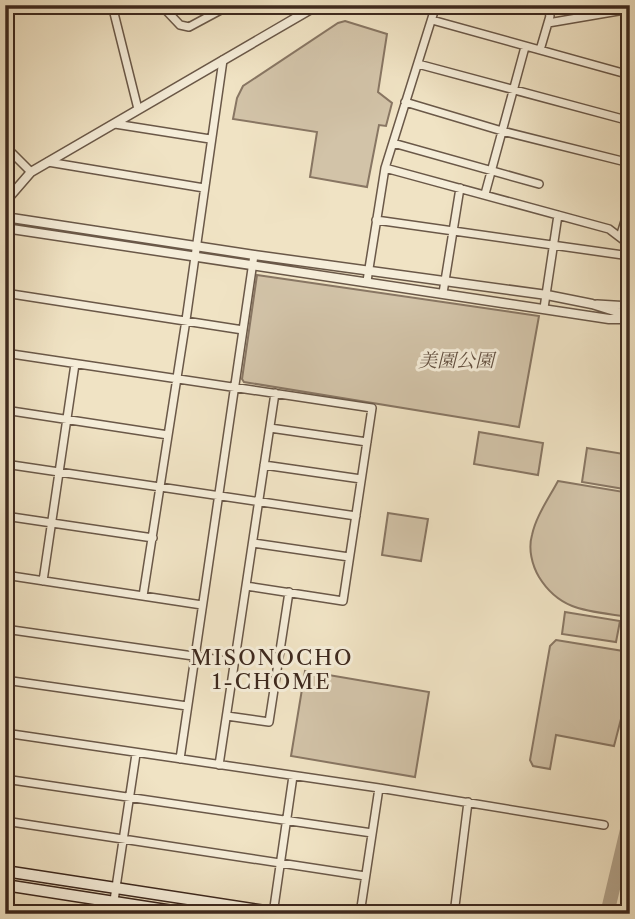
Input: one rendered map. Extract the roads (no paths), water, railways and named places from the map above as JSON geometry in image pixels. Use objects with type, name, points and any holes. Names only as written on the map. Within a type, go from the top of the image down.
[{"type":"main road","points":[[5,871],[285,914]]},
{"type":"main road","points":[[5,885],[192,914]]},
{"type":"street","points":[[112,5],[138,109]]},
{"type":"street","points":[[161,5],[180,25],[190,27],[228,6]]},
{"type":"street","points":[[5,202],[31,172],[223,60],[306,8],[317,5]]},
{"type":"street","points":[[367,281],[385,168],[436,5]]},
{"type":"street","points":[[540,50],[548,23],[547,5]]},
{"type":"street","points":[[548,23],[630,9]]},
{"type":"street","points":[[432,20],[630,75]]},
{"type":"street","points":[[485,194],[525,47]]},
{"type":"street","points":[[143,596],[223,60]]},
{"type":"street","points":[[418,64],[630,121]]},
{"type":"street","points":[[405,103],[630,163]]},
{"type":"street","points":[[115,124],[210,139]]},
{"type":"street","points":[[393,143],[539,184]]},
{"type":"street","points":[[5,146],[31,172]]},
{"type":"street","points":[[48,162],[204,188]]},
{"type":"street","points":[[385,168],[609,229],[630,245]]},
{"type":"street","points":[[443,293],[460,188]]},
{"type":"street","points":[[620,237],[629,208]]},
{"type":"street","points":[[544,308],[558,215]]},
{"type":"street","points":[[5,217],[444,283],[547,295],[592,304],[630,306]]},
{"type":"street","points":[[376,220],[630,256]]},
{"type":"street","points":[[5,228],[609,319],[630,318]]},
{"type":"street","points":[[180,759],[254,255]]},
{"type":"street","points":[[5,293],[243,330]]},
{"type":"street","points":[[592,304],[630,318]]},
{"type":"street","points":[[5,353],[372,408],[343,601],[246,586]]},
{"type":"street","points":[[43,581],[75,364]]},
{"type":"street","points":[[219,765],[275,393]]},
{"type":"street","points":[[5,410],[169,435]]},
{"type":"street","points":[[270,428],[367,442]]},
{"type":"street","points":[[5,464],[356,516]]},
{"type":"street","points":[[264,465],[361,479]]},
{"type":"street","points":[[5,516],[153,538]]},
{"type":"street","points":[[253,543],[349,557]]},
{"type":"street","points":[[5,575],[202,605]]},
{"type":"street","points":[[227,716],[269,722],[289,593]]},
{"type":"street","points":[[5,629],[235,662]]},
{"type":"street","points":[[5,680],[187,706]]},
{"type":"street","points":[[5,733],[379,788],[604,825]]},
{"type":"street","points":[[113,914],[136,754]]},
{"type":"street","points":[[273,913],[293,776]]},
{"type":"street","points":[[5,779],[372,833]]},
{"type":"street","points":[[360,914],[379,788]]},
{"type":"street","points":[[454,914],[468,802]]},
{"type":"street","points":[[5,821],[365,876]]},
{"type":"waterway","points":[[607,914],[630,817]]},
{"type":"district","name":"MISONOCHO 1-CHOME","points":[[272,670]]},
{"type":"park label","name":"美園公園","points":[[456,360]]}]
